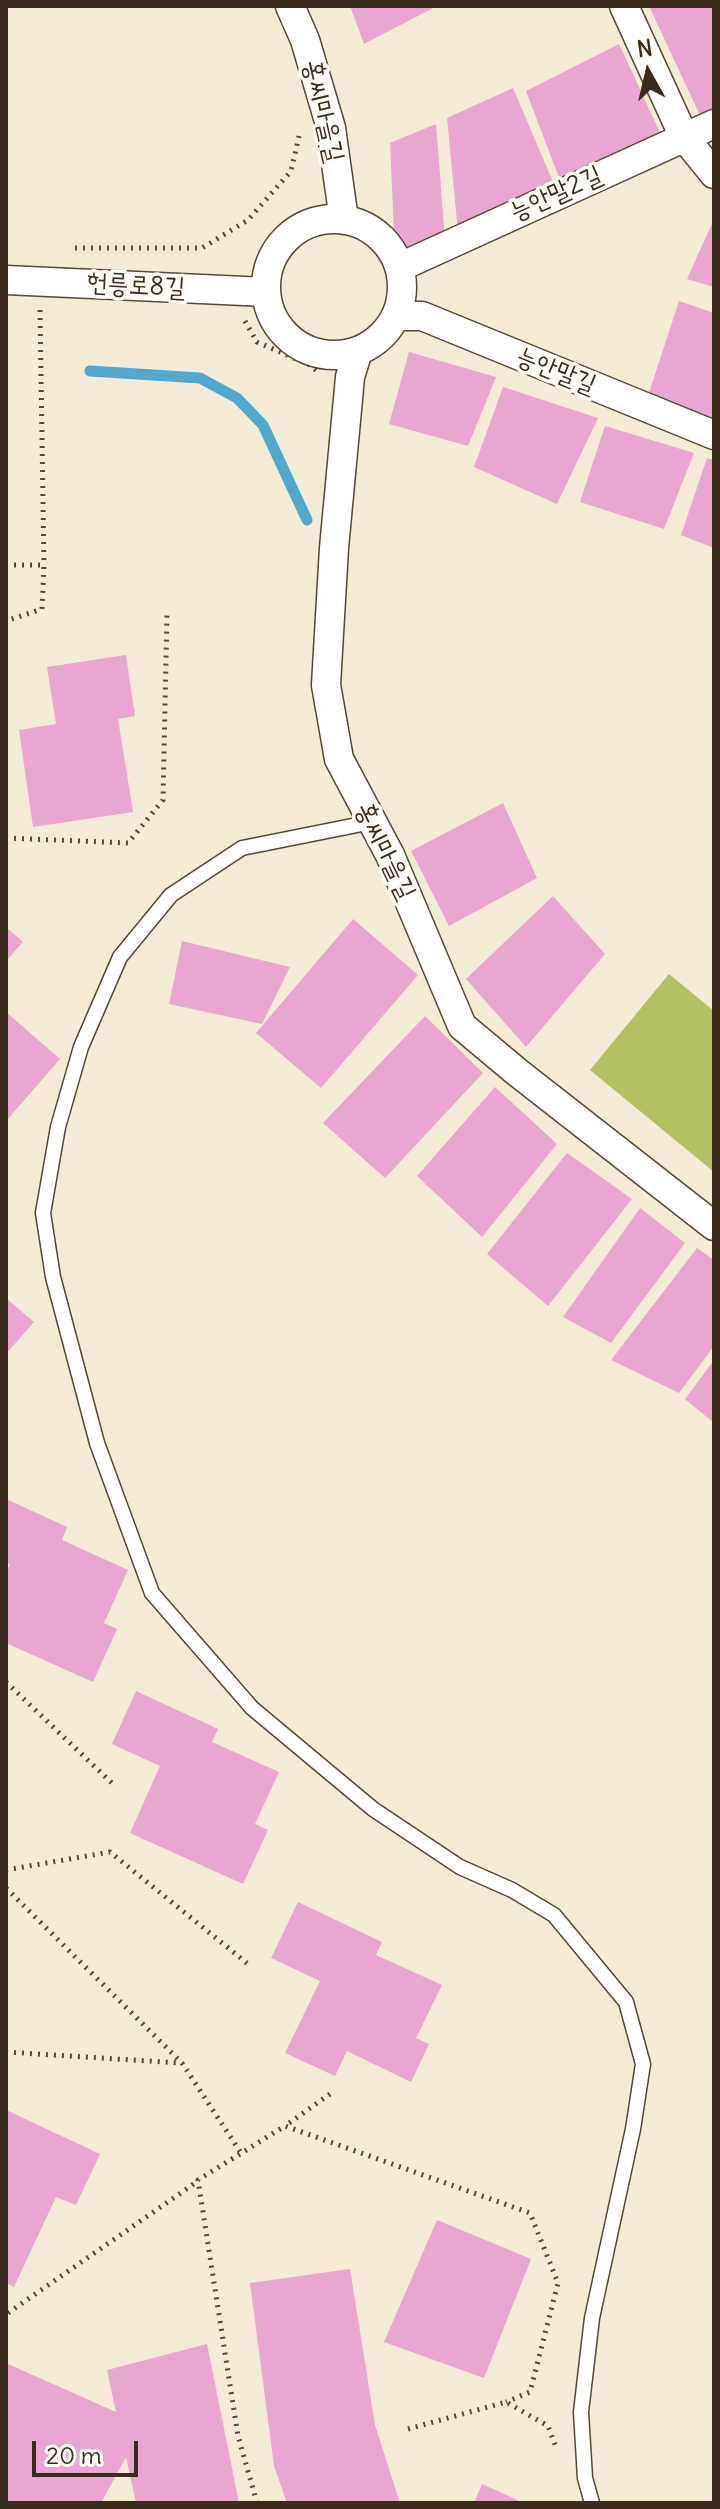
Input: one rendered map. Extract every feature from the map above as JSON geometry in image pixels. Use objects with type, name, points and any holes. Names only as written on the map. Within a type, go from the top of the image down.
[{"type":"street","name":"홍씨마을길","points":[[290,6],[305,40],[331,128],[344,220]]},
{"type":"street","points":[[624,6],[684,137],[714,174]]},
{"type":"street","name":"능안말2길","points":[[400,267],[714,124]]},
{"type":"street","points":[[324,220],[344,220],[365,227],[383,240],[400,267],[403,285],[397,316],[374,343],[358,351],[327,354],[297,345],[281,330],[271,313],[266,292],[268,272],[275,254],[288,238],[304,226],[324,220]]},
{"type":"street","name":"헌릉로8길","points":[[6,280],[266,292]]},
{"type":"street","name":"능안말길","points":[[397,316],[422,316],[714,435]]},
{"type":"street","name":"홍씨마을길","points":[[358,351],[349,388],[334,548],[326,685],[339,759],[390,855],[462,1026],[714,1226]]},
{"type":"lane","points":[[372,822],[242,848],[171,895],[120,957],[81,1047],[58,1127],[43,1213],[53,1277],[97,1443],[152,1593],[252,1708],[373,1809],[460,1867],[512,1890],[554,1915],[626,2002],[643,2064],[633,2129],[592,2318],[581,2412],[585,2478],[592,2503]]},
{"type":"path","points":[[66,248],[202,248],[248,220],[291,171],[302,123]]},
{"type":"path","points":[[6,621],[42,609],[41,344]]},
{"type":"path","points":[[6,565],[44,565]]},
{"type":"path","points":[[6,838],[128,843],[163,800],[167,611]]},
{"type":"path","points":[[6,1682],[115,1786]]},
{"type":"path","points":[[6,1870],[110,1852],[248,1964]]},
{"type":"path","points":[[6,1888],[182,2063],[241,2153]]},
{"type":"path","points":[[6,2052],[182,2063]]},
{"type":"path","points":[[7,2313],[198,2180],[330,2094]]},
{"type":"path","points":[[285,2126],[530,2213],[558,2283],[530,2392],[506,2402],[408,2429]]},
{"type":"path","points":[[198,2180],[238,2436],[257,2503]]},
{"type":"path","points":[[506,2402],[548,2426],[558,2452]]},
{"type":"green space","points":[[669,974],[714,1011],[714,1172],[590,1070]]},
{"type":"building","points":[[350,6],[437,6],[364,44]]},
{"type":"building","points":[[649,6],[714,6],[714,119],[704,124]]},
{"type":"building","points":[[619,44],[663,139],[563,188],[526,91]]},
{"type":"building","points":[[513,88],[556,189],[458,232],[447,118]]},
{"type":"building","points":[[436,124],[445,240],[407,251],[394,230],[390,143]]},
{"type":"building","points":[[714,219],[714,287],[687,279]]},
{"type":"building","points":[[679,301],[714,313],[714,427],[646,402]]},
{"type":"building","points":[[409,352],[496,377],[468,446],[389,424]]},
{"type":"building","points":[[503,387],[598,418],[557,504],[474,467]]},
{"type":"building","points":[[605,426],[694,453],[664,529],[580,502]]},
{"type":"building","points":[[707,458],[714,460],[714,548],[681,535]]},
{"type":"building","points":[[126,655],[135,716],[118,719],[133,812],[33,827],[19,730],[56,724],[47,667]]},
{"type":"building","points":[[503,803],[537,878],[449,926],[411,851]]},
{"type":"building","points":[[553,896],[605,954],[526,1047],[466,979]]},
{"type":"building","points":[[353,919],[418,975],[321,1088],[256,1033]]},
{"type":"building","points":[[6,927],[23,942],[6,961]]},
{"type":"building","points":[[182,941],[290,967],[262,1024],[169,1004]]},
{"type":"building","points":[[6,1012],[60,1059],[6,1121]]},
{"type":"building","points":[[425,1016],[483,1073],[385,1178],[323,1123]]},
{"type":"building","points":[[495,1087],[557,1144],[482,1237],[417,1176]]},
{"type":"building","points":[[567,1153],[632,1199],[548,1306],[487,1254]]},
{"type":"building","points":[[640,1208],[685,1243],[611,1343],[563,1317]]},
{"type":"building","points":[[697,1248],[714,1260],[714,1346],[679,1393],[611,1360]]},
{"type":"building","points":[[6,1298],[34,1322],[6,1354]]},
{"type":"building","points":[[714,1360],[714,1423],[685,1399]]},
{"type":"building","points":[[6,1499],[67,1527],[62,1540],[128,1570],[104,1623],[117,1629],[93,1682],[6,1643],[6,1573],[10,1564],[6,1563]]},
{"type":"building","points":[[136,1691],[218,1729],[212,1742],[279,1772],[255,1824],[268,1830],[243,1884],[130,1833],[160,1766],[112,1744]]},
{"type":"building","points":[[298,1902],[382,1942],[376,1955],[442,1985],[416,2038],[429,2044],[411,2082],[347,2051],[335,2076],[285,2053],[320,1981],[271,1958]]},
{"type":"building","points":[[6,2110],[100,2154],[76,2205],[56,2197],[14,2287],[6,2283]]},
{"type":"building","points":[[437,2220],[531,2259],[484,2378],[384,2342]]},
{"type":"building","points":[[350,2269],[375,2425],[400,2503],[287,2503],[274,2466],[250,2283]]},
{"type":"building","points":[[207,2344],[239,2503],[136,2503],[126,2457],[101,2503],[6,2503],[8,2364],[116,2412],[107,2370]]},
{"type":"building","points":[[482,2484],[524,2503],[474,2503]]},
{"type":"waterway","points":[[90,371],[200,378],[237,398],[263,425],[307,520]]}]
